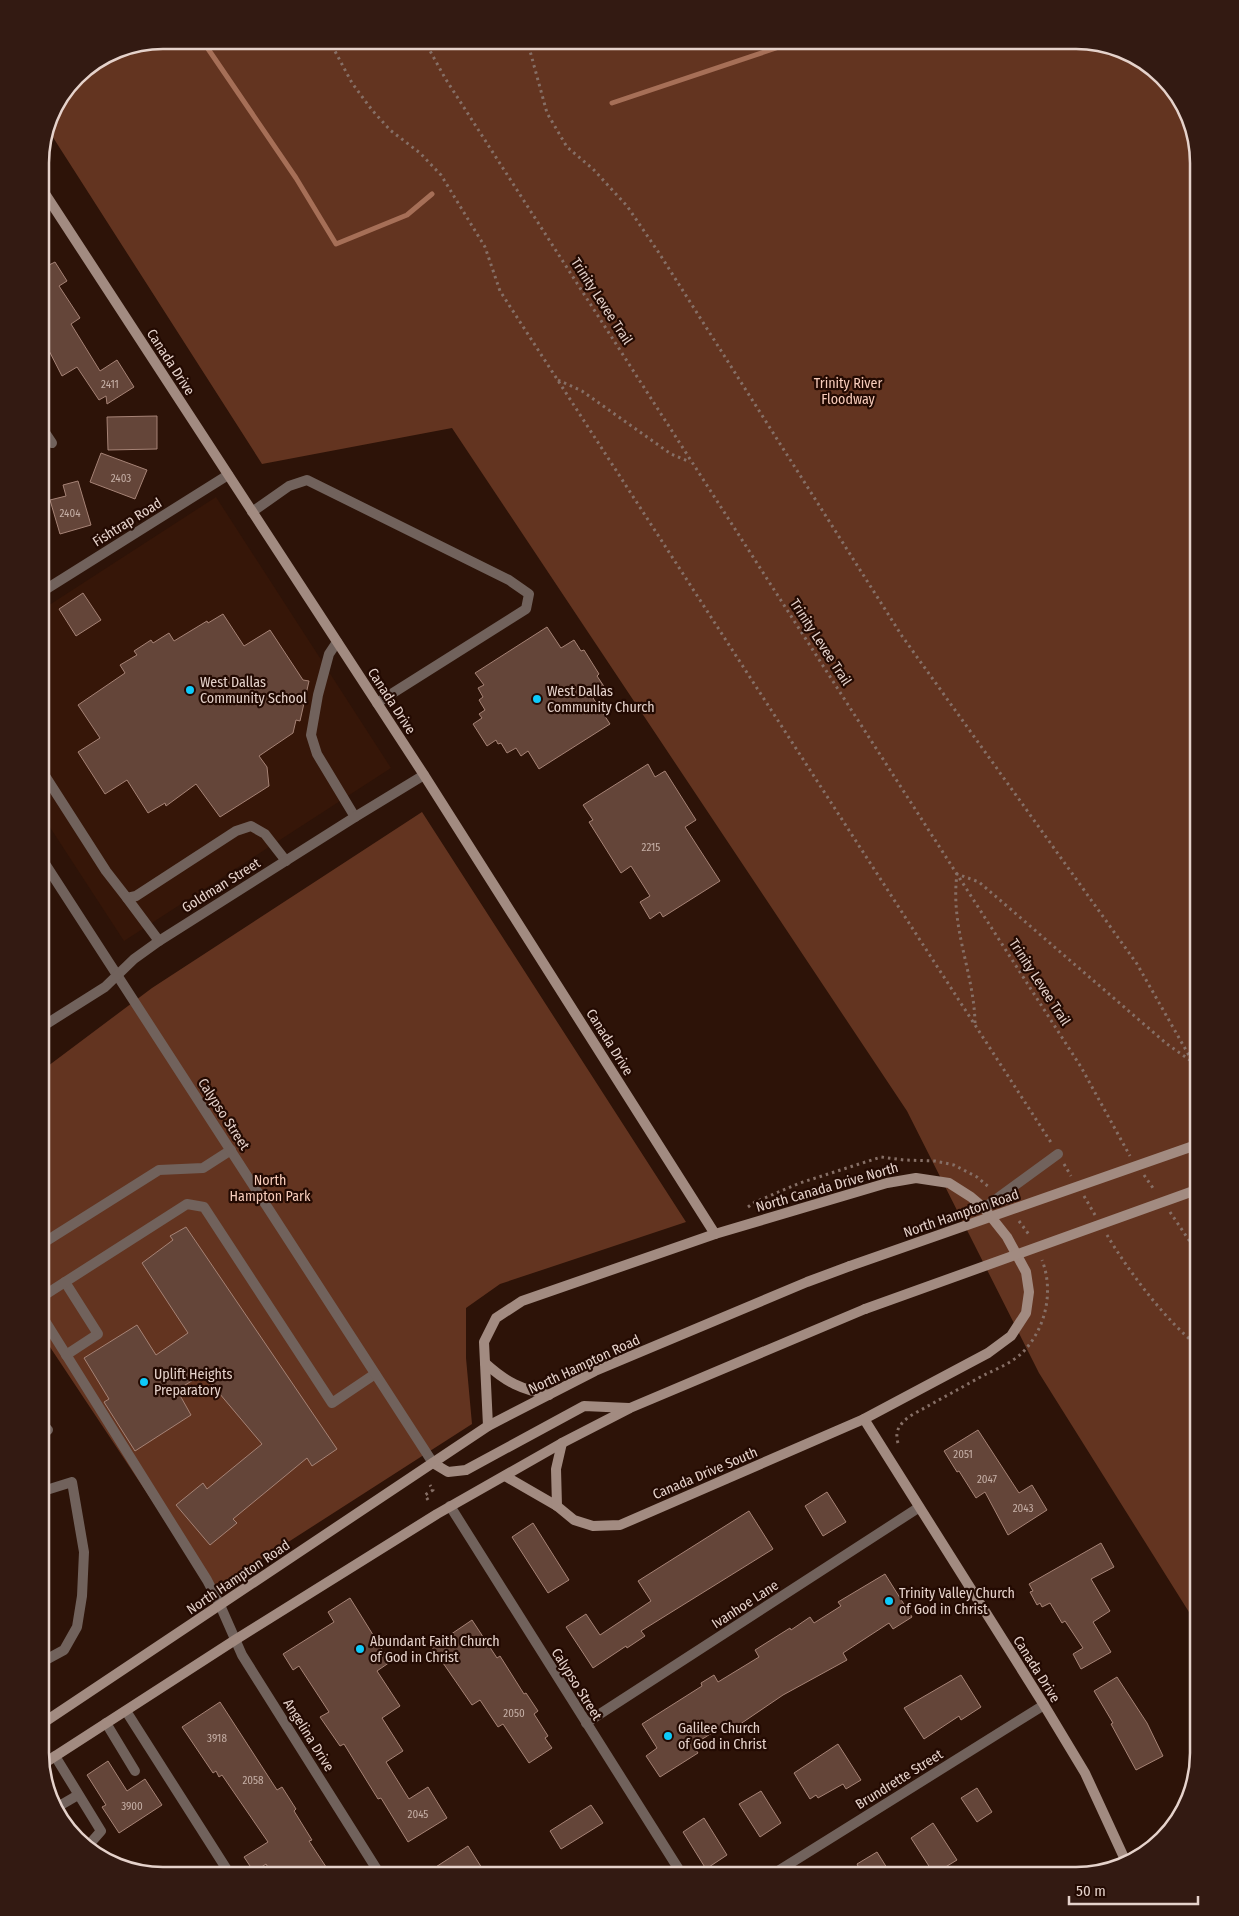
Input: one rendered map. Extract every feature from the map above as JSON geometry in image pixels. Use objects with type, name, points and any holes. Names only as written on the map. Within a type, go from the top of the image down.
[{"type":"street","name":"Canada Drive","points":[[49,200],[424,775],[715,1234]]},
{"type":"street","points":[[49,438],[52,443]]},
{"type":"street","name":"Fishtrap Road","points":[[49,587],[228,475]]},
{"type":"street","points":[[252,512],[289,486],[307,480],[509,580],[529,594],[526,609],[377,704]]},
{"type":"street","points":[[337,642],[329,654],[318,695],[311,736],[317,754],[355,817]]},
{"type":"street","name":"Goldman Street","points":[[49,1022],[96,993],[134,959],[159,941],[424,775]]},
{"type":"street","points":[[49,782],[106,871],[159,941]]},
{"type":"street","points":[[127,898],[136,896],[236,831],[251,826],[265,834],[286,861]]},
{"type":"street","name":"Calypso Street","points":[[49,870],[433,1463]]},
{"type":"street","name":"North Hampton Road","points":[[49,1719],[488,1426],[549,1395],[596,1372],[798,1286],[1190,1147]]},
{"type":"street","points":[[49,1239],[159,1170],[203,1168],[231,1150]]},
{"type":"street","points":[[984,1208],[1058,1154]]},
{"type":"street","name":"North Canada Drive North","points":[[715,1234],[887,1183],[916,1178],[948,1183],[971,1197],[984,1208],[1007,1237],[1026,1272],[1029,1292],[1026,1313],[1011,1336],[988,1353],[864,1419]]},
{"type":"street","points":[[49,1759],[450,1506],[562,1443],[630,1408],[865,1309],[1190,1192]]},
{"type":"street","points":[[49,1292],[188,1204],[204,1207],[332,1403],[375,1374]]},
{"type":"street","points":[[488,1426],[484,1342],[496,1318],[522,1301],[715,1234]]},
{"type":"street","points":[[65,1282],[98,1334],[66,1355]]},
{"type":"street","name":"Angelina Drive","points":[[49,1328],[207,1580],[242,1655],[375,1867]]},
{"type":"street","points":[[485,1363],[510,1383],[524,1390],[549,1395]]},
{"type":"street","points":[[433,1463],[448,1472],[466,1470],[584,1406],[630,1408]]},
{"type":"street","name":"Canada Drive","points":[[864,1419],[1085,1773],[1124,1857]]},
{"type":"street","name":"Canada Drive South","points":[[504,1476],[557,1506],[574,1520],[592,1526],[620,1525],[864,1419]]},
{"type":"street","points":[[557,1506],[556,1469],[562,1443]]},
{"type":"street","points":[[49,1489],[72,1482],[84,1552],[82,1596],[77,1627],[64,1650],[49,1658]]},
{"type":"street","name":"Calypso Street","points":[[450,1506],[677,1867]]},
{"type":"street","name":"Ivanhoe Lane","points":[[586,1723],[918,1508]]},
{"type":"street","name":"Brundrette Street","points":[[784,1867],[1044,1705]]},
{"type":"street","points":[[126,1711],[224,1867]]},
{"type":"street","points":[[106,1723],[135,1771]]},
{"type":"street","points":[[54,1756],[101,1831],[91,1842]]},
{"type":"street","points":[[61,1805],[78,1795]]},
{"type":"path","points":[[334,49],[352,83],[372,110],[390,130],[420,153],[441,175],[485,247],[500,291],[1073,1178]]},
{"type":"path","name":"Trinity Levee Trail","points":[[429,49],[445,78],[1081,1068],[1132,1159]]},
{"type":"path","points":[[530,49],[547,113],[567,146],[593,169],[627,206],[654,245],[902,636],[1137,964],[1190,1057]]},
{"type":"path","points":[[558,380],[582,391],[671,454],[692,462]]},
{"type":"path","points":[[975,1024],[975,1005],[961,947],[955,895],[957,874],[980,882],[1167,1044],[1190,1060]]},
{"type":"path","points":[[748,1207],[754,1202],[800,1183],[880,1157],[935,1161],[954,1166],[977,1177],[999,1197]]},
{"type":"path","points":[[1144,1175],[1160,1199]]},
{"type":"path","points":[[1083,1195],[1098,1220]]},
{"type":"path","points":[[1166,1207],[1190,1242]]},
{"type":"path","points":[[1018,1220],[1031,1240]]},
{"type":"path","points":[[1103,1228],[1140,1283],[1190,1340]]},
{"type":"path","points":[[898,1443],[896,1437],[897,1430],[902,1422],[1005,1364],[1022,1353],[1035,1337],[1044,1315],[1048,1292],[1046,1269],[1040,1253]]},
{"type":"path","points":[[428,1500],[425,1495],[433,1490],[430,1485]]},
{"type":"shaded area","name":"West Dallas Community School","points":[[216,497],[391,768],[124,941],[49,826],[49,605]]},
{"type":"green space","name":"Trinity River Floodway","points":[[155,49],[1084,49],[1113,55],[1140,68],[1171,99],[1182,119],[1189,148],[1190,163],[1190,1614],[1039,1373],[907,1111],[452,428],[262,464],[52,136],[57,119],[64,106],[82,82],[93,72],[119,57]]},
{"type":"green space","name":"North Hampton Park","points":[[422,812],[686,1222],[500,1284],[466,1308],[466,1358],[472,1424],[212,1591],[49,1346],[49,1065],[152,988]]},
{"type":"building","points":[[55,262],[67,281],[59,286],[80,318],[71,324],[100,371],[117,360],[134,387],[107,404],[106,396],[99,400],[77,367],[62,376],[49,351],[49,265]]},
{"type":"building","points":[[157,416],[157,449],[108,450],[107,417]]},
{"type":"building","points":[[101,453],[147,470],[135,499],[90,482]]},
{"type":"building","points":[[78,481],[91,525],[60,534],[50,500],[66,496],[63,485]]},
{"type":"building","points":[[83,593],[101,620],[76,636],[59,609]]},
{"type":"building","points":[[223,614],[244,646],[270,630],[303,680],[309,681],[300,721],[296,720],[293,733],[259,756],[267,767],[269,786],[220,817],[196,784],[166,806],[165,803],[148,813],[127,780],[105,794],[78,752],[100,738],[78,705],[125,673],[120,665],[137,655],[134,651],[151,640],[153,643],[169,633],[174,641],[207,621],[208,623]]},
{"type":"building","name":"West Dallas Community Church","points":[[547,627],[561,648],[574,640],[581,651],[584,650],[599,674],[597,676],[605,688],[599,691],[600,694],[593,698],[610,724],[539,769],[528,751],[521,756],[516,748],[507,753],[501,743],[498,744],[496,740],[487,746],[473,724],[482,718],[479,714],[485,710],[479,700],[483,697],[478,688],[484,685],[475,673]]},
{"type":"building","points":[[648,764],[655,777],[665,771],[696,820],[685,827],[720,881],[663,917],[660,912],[650,919],[640,902],[650,896],[631,866],[621,873],[589,822],[593,820],[583,805]]},
{"type":"building","name":"Uplift Heights Preparatory","points":[[186,1227],[337,1449],[312,1466],[307,1458],[233,1519],[237,1523],[210,1545],[176,1505],[203,1483],[207,1489],[262,1444],[203,1374],[177,1390],[191,1415],[135,1451],[104,1402],[109,1399],[84,1358],[137,1325],[156,1355],[188,1333],[142,1263],[173,1240],[170,1236]]},
{"type":"building","points":[[978,1430],[1019,1493],[1032,1485],[1047,1510],[1008,1535],[985,1492],[976,1498],[944,1451]]},
{"type":"building","points":[[827,1492],[846,1522],[823,1536],[805,1506]]},
{"type":"building","points":[[749,1511],[773,1549],[641,1631],[645,1636],[593,1668],[566,1627],[586,1614],[600,1635],[651,1601],[638,1581]]},
{"type":"building","points":[[533,1523],[569,1580],[548,1593],[512,1537]]},
{"type":"building","points":[[1101,1543],[1114,1567],[1091,1579],[1110,1611],[1093,1622],[1111,1652],[1081,1669],[1073,1654],[1083,1648],[1065,1621],[1062,1623],[1050,1603],[1042,1607],[1040,1603],[1037,1605],[1030,1592],[1033,1591],[1029,1584]]},
{"type":"building","points":[[885,1574],[912,1617],[893,1629],[889,1623],[843,1653],[847,1660],[783,1695],[730,1731],[726,1724],[693,1745],[698,1753],[660,1777],[646,1756],[657,1748],[642,1724],[702,1686],[701,1683],[714,1675],[718,1682],[759,1657],[755,1650],[810,1617],[814,1623],[841,1606],[838,1602]]},
{"type":"building","points":[[350,1598],[390,1662],[377,1671],[400,1706],[382,1718],[403,1751],[386,1762],[409,1799],[428,1787],[447,1818],[408,1842],[381,1798],[378,1799],[344,1744],[340,1746],[320,1717],[329,1712],[299,1666],[293,1670],[283,1654],[334,1622],[328,1612]]},
{"type":"building","points":[[472,1620],[497,1658],[500,1656],[524,1694],[526,1693],[538,1711],[534,1714],[548,1736],[545,1738],[552,1748],[529,1763],[503,1724],[498,1727],[480,1700],[472,1705],[432,1647]]},
{"type":"building","points":[[961,1675],[981,1707],[961,1720],[959,1716],[924,1739],[904,1708]]},
{"type":"building","points":[[1117,1677],[1147,1723],[1163,1756],[1136,1770],[1111,1724],[1113,1723],[1094,1691]]},
{"type":"building","points":[[220,1702],[277,1790],[282,1787],[312,1840],[309,1841],[326,1867],[268,1867],[266,1864],[262,1867],[251,1867],[244,1857],[268,1842],[222,1775],[219,1777],[216,1771],[213,1773],[182,1727]]},
{"type":"building","points":[[838,1744],[861,1780],[846,1789],[843,1784],[818,1798],[816,1795],[810,1799],[794,1773]]},
{"type":"building","points":[[108,1761],[127,1791],[145,1779],[162,1805],[119,1833],[102,1807],[106,1805],[87,1775]]},
{"type":"building","points":[[977,1788],[992,1812],[977,1822],[961,1798]]},
{"type":"building","points":[[761,1791],[781,1823],[760,1837],[739,1804]]},
{"type":"building","points":[[591,1805],[603,1823],[561,1849],[550,1831]]},
{"type":"building","points":[[704,1818],[727,1855],[709,1867],[705,1867],[683,1832]]},
{"type":"building","points":[[933,1823],[957,1860],[946,1867],[930,1867],[911,1838]]},
{"type":"building","points":[[468,1846],[481,1867],[436,1867]]},
{"type":"building","points":[[877,1852],[886,1867],[856,1867],[857,1864]]},
{"type":"waterway","points":[[208,49],[296,178],[336,244],[407,215],[432,194]]},
{"type":"waterway","points":[[612,103],[773,49]]},
{"type":"place","name":"West Dallas Community School","points":[[190,690]]},
{"type":"place","name":"West Dallas Community Church","points":[[537,699]]},
{"type":"place","name":"Uplift Heights Preparatory","points":[[144,1382]]},
{"type":"place","name":"Trinity Valley Church of God in Christ","points":[[889,1601]]},
{"type":"place","name":"Abundant Faith Church of God in Christ","points":[[360,1649]]},
{"type":"place","name":"Galilee Church of God in Christ","points":[[668,1736]]}]
